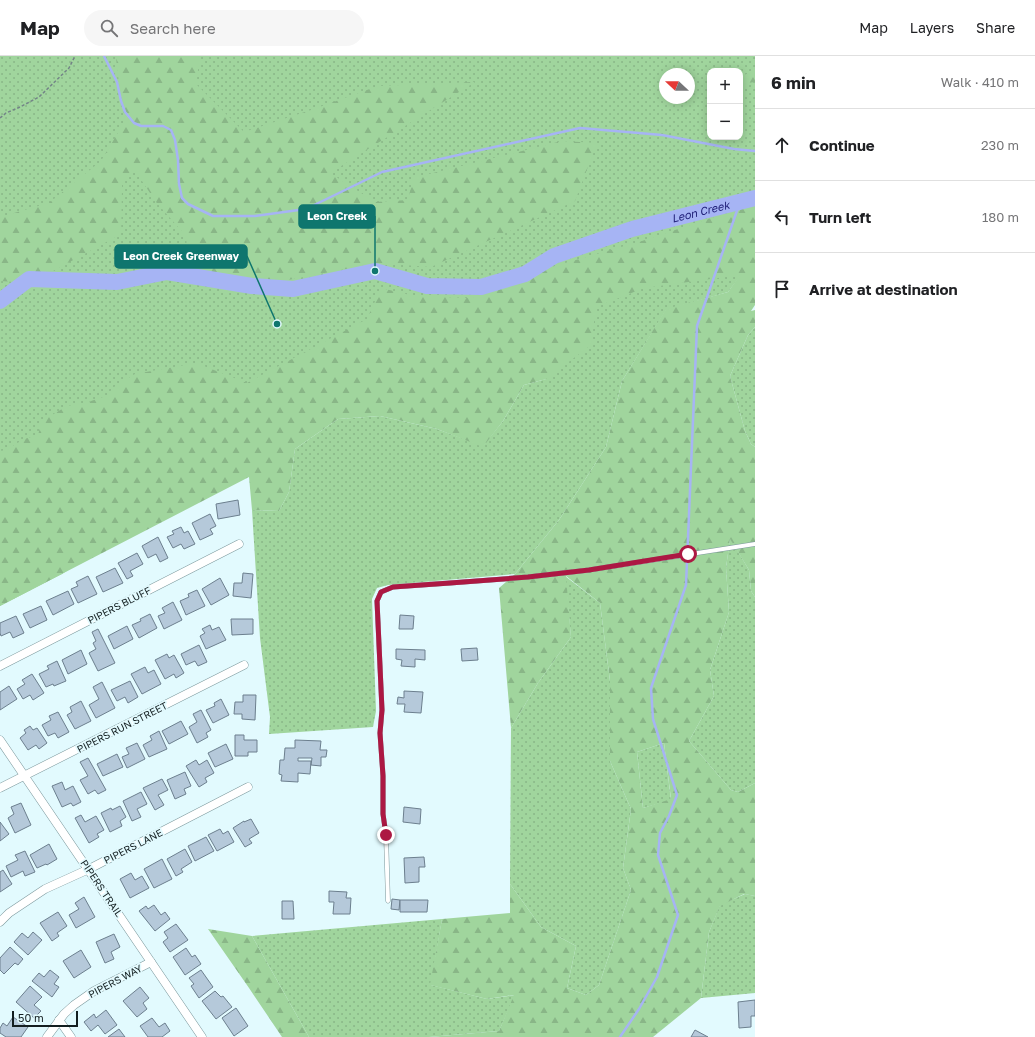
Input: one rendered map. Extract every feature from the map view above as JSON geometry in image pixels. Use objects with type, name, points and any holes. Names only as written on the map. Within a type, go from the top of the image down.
[{"type":"street","name":"PIPERS BLUFF","points":[[0,666],[239,544]]},
{"type":"street","name":"PIPERS RUN STREET","points":[[0,788],[244,665]]},
{"type":"street","name":"PIPERS TRAIL","points":[[0,740],[202,1037]]},
{"type":"street","name":"PIPERS LANE","points":[[0,922],[9,913],[45,889],[89,869],[248,787]]},
{"type":"street","name":"PIPERS WAY","points":[[47,1037],[64,1014],[74,1005],[94,991],[151,962]]},
{"type":"street","points":[[59,1020],[71,1037]]},
{"type":"lane","points":[[388,901],[386,835],[383,814],[383,776],[380,733],[382,710],[377,606],[377,601],[381,592],[393,587],[497,580],[589,570],[755,544]]},
{"type":"path","points":[[0,118],[38,97],[69,68],[75,56]]},
{"type":"green space","points":[[0,56],[755,56],[755,273],[741,275],[728,292],[666,310],[622,381],[606,447],[559,520],[515,574],[388,585],[377,588],[372,599],[376,711],[373,727],[269,734],[270,717],[260,638],[252,510],[279,511],[289,492],[295,449],[338,419],[380,416],[437,429],[483,446],[503,421],[524,385],[546,379],[297,424],[62,574],[0,606]]},
{"type":"green space","points":[[116,56],[200,56],[196,84],[244,132],[378,86],[475,82],[330,173],[375,202],[408,200],[413,178],[562,141],[597,143],[575,201],[431,267],[377,263],[225,292],[188,263],[186,236],[156,202],[134,169],[122,183],[121,234],[31,283],[0,281],[0,217],[49,203],[101,161],[125,121]]},
{"type":"green space","points":[[755,70],[755,82],[743,84],[743,76]]},
{"type":"green space","points":[[755,205],[755,305],[751,311],[755,310],[755,327],[748,335],[730,376],[745,431],[751,444],[755,447],[755,597],[751,591],[749,570],[730,539],[726,568],[729,612],[710,670],[714,696],[689,741],[731,790],[738,792],[755,783],[755,896],[744,894],[720,906],[709,932],[701,998],[653,1037],[429,1037],[499,1031],[514,995],[487,999],[430,985],[442,919],[510,913],[510,884],[541,927],[576,946],[567,988],[586,995],[599,985],[631,890],[623,868],[631,809],[610,761],[610,681],[600,603],[566,576],[571,637],[538,683],[511,728],[499,588],[515,574],[559,520],[606,447],[622,381],[666,309],[728,292],[740,275],[644,288],[596,307],[591,345],[546,379],[524,385],[503,421],[483,447],[437,429],[380,416],[338,419],[295,449],[289,492],[279,511],[252,510],[249,477],[0,606],[0,451],[6,450],[24,439],[38,435],[42,421],[67,406],[88,402],[106,396],[114,387],[135,374],[196,363],[247,383],[367,319],[381,288],[414,296],[471,298],[548,268],[642,241]],"holes":[[[664,743],[671,799],[643,808],[637,752]]]},
{"type":"green space","points":[[755,327],[755,447],[751,444],[745,431],[730,376],[748,335]]},
{"type":"green space","points":[[730,538],[749,570],[751,591],[755,597],[755,783],[738,792],[731,790],[689,741],[714,696],[710,670],[729,612],[726,568]]},
{"type":"green space","points":[[565,576],[600,603],[610,681],[610,761],[631,809],[623,868],[631,890],[599,985],[586,995],[567,988],[576,946],[541,927],[510,884],[511,728],[538,683],[571,637]]},
{"type":"green space","points":[[664,743],[671,800],[643,808],[637,752]]},
{"type":"green space","points":[[745,894],[755,896],[755,993],[701,998],[709,932],[720,905]]},
{"type":"green space","points":[[442,919],[431,985],[487,999],[515,995],[499,1031],[429,1037],[309,1037],[252,936]]},
{"type":"green space","points":[[208,929],[252,936],[309,1037],[282,1037]]},
{"type":"building","points":[[238,500],[240,515],[218,519],[216,504]]},
{"type":"building","points":[[210,514],[216,526],[210,529],[213,534],[200,540],[192,523]]},
{"type":"building","points":[[181,527],[184,533],[188,531],[195,544],[184,549],[181,544],[173,548],[167,537],[174,534],[172,531]]},
{"type":"building","points":[[158,537],[168,558],[160,562],[156,554],[148,558],[142,546]]},
{"type":"building","points":[[137,553],[143,564],[130,571],[133,576],[127,579],[118,563]]},
{"type":"building","points":[[115,568],[123,583],[103,592],[96,577]]},
{"type":"building","points":[[243,573],[253,574],[251,598],[233,596],[234,583],[242,583]]},
{"type":"building","points":[[88,576],[97,594],[78,603],[71,589],[78,586],[76,582]]},
{"type":"building","points":[[220,578],[229,595],[211,605],[202,589]]},
{"type":"building","points":[[197,590],[205,606],[186,615],[180,601],[189,597],[188,594]]},
{"type":"building","points":[[68,591],[74,604],[53,615],[46,601]]},
{"type":"building","points":[[173,602],[182,620],[164,629],[158,616],[165,613],[162,608]]},
{"type":"building","points":[[41,606],[47,620],[30,628],[23,614]]},
{"type":"building","points":[[150,614],[157,628],[139,638],[132,625],[141,621],[140,619]]},
{"type":"building","points":[[400,615],[414,616],[413,629],[399,629]]},
{"type":"building","points":[[16,616],[24,633],[13,638],[10,632],[1,636],[0,623]]},
{"type":"building","points":[[231,619],[253,619],[253,634],[232,635]]},
{"type":"building","points":[[210,625],[212,630],[219,627],[226,640],[206,649],[200,636],[205,633],[202,629]]},
{"type":"building","points":[[127,626],[133,639],[114,649],[108,636]]},
{"type":"building","points":[[98,629],[115,663],[98,671],[89,653],[96,649],[93,643],[96,641],[92,632]]},
{"type":"building","points":[[199,645],[207,662],[198,666],[195,661],[186,665],[181,654]]},
{"type":"building","points":[[477,648],[478,660],[462,661],[461,649]]},
{"type":"building","points":[[396,649],[425,650],[425,660],[415,659],[415,667],[401,666],[402,660],[396,659]]},
{"type":"building","points":[[81,650],[87,664],[68,674],[62,660]]},
{"type":"building","points":[[167,654],[169,658],[174,655],[184,673],[176,678],[174,674],[165,679],[155,660]]},
{"type":"building","points":[[57,661],[66,681],[54,686],[53,684],[46,687],[39,674],[49,669],[47,666]]},
{"type":"building","points":[[145,667],[148,673],[154,670],[161,684],[142,694],[131,674]]},
{"type":"building","points":[[32,674],[44,693],[33,700],[30,695],[23,699],[17,689],[25,684],[22,680]]},
{"type":"building","points":[[130,681],[138,697],[128,703],[125,697],[117,701],[111,690]]},
{"type":"building","points":[[102,682],[115,708],[96,718],[89,705],[99,699],[93,687]]},
{"type":"building","points":[[9,686],[17,699],[0,710],[0,692]]},
{"type":"building","points":[[404,691],[423,692],[421,713],[404,712],[405,704],[397,704],[398,697],[404,698]]},
{"type":"building","points":[[243,695],[256,695],[255,720],[242,719],[242,714],[234,714],[235,702],[243,702]]},
{"type":"building","points":[[221,699],[229,715],[213,723],[206,710],[215,706],[214,703]]},
{"type":"building","points":[[81,701],[91,721],[75,729],[67,715],[72,712],[70,707]]},
{"type":"building","points":[[201,710],[211,730],[206,733],[208,737],[197,743],[189,727],[197,722],[193,714]]},
{"type":"building","points":[[58,712],[69,732],[58,738],[55,733],[48,736],[42,725],[51,720],[49,716]]},
{"type":"building","points":[[181,721],[188,734],[169,744],[162,731]]},
{"type":"building","points":[[30,726],[33,730],[37,728],[47,743],[39,749],[36,745],[28,750],[20,738],[26,733],[24,730]]},
{"type":"building","points":[[159,731],[167,749],[149,757],[143,745],[152,740],[150,736]]},
{"type":"building","points":[[235,735],[244,735],[244,740],[257,740],[257,752],[248,752],[248,756],[235,756]]},
{"type":"building","points":[[295,740],[321,741],[320,750],[327,750],[326,757],[321,757],[321,766],[311,765],[312,758],[298,758],[298,761],[311,761],[310,774],[298,773],[298,782],[281,781],[282,775],[279,774],[280,760],[284,760],[285,748],[295,748]]},
{"type":"building","points":[[137,743],[145,759],[127,768],[122,757],[129,754],[126,748]]},
{"type":"building","points":[[226,744],[233,759],[215,767],[208,753]]},
{"type":"building","points":[[117,754],[123,767],[103,776],[97,764]]},
{"type":"building","points":[[88,758],[106,790],[98,794],[95,790],[88,794],[80,780],[88,776],[80,762]]},
{"type":"building","points":[[196,760],[199,765],[207,760],[214,773],[205,778],[207,782],[199,787],[186,766]]},
{"type":"building","points":[[185,772],[191,786],[184,789],[186,794],[175,799],[167,780]]},
{"type":"building","points":[[162,779],[168,790],[158,795],[164,805],[155,810],[143,788]]},
{"type":"building","points":[[62,782],[65,790],[73,786],[81,802],[73,806],[71,803],[62,807],[52,786]]},
{"type":"building","points":[[141,792],[147,804],[137,809],[141,817],[132,821],[123,801]]},
{"type":"building","points":[[21,803],[31,825],[15,833],[8,818],[14,814],[11,807]]},
{"type":"building","points":[[120,806],[126,817],[120,821],[122,826],[110,832],[101,813],[111,808],[112,810]]},
{"type":"building","points":[[404,807],[421,809],[420,824],[403,822]]},
{"type":"building","points":[[81,815],[85,822],[96,816],[104,830],[97,834],[99,837],[89,843],[75,818]]},
{"type":"building","points":[[251,819],[259,833],[249,839],[252,843],[245,847],[233,828],[244,821]]},
{"type":"building","points":[[0,822],[9,834],[0,841]]},
{"type":"building","points":[[220,829],[223,834],[228,831],[234,842],[217,851],[208,835]]},
{"type":"building","points":[[206,837],[214,851],[195,861],[188,846]]},
{"type":"building","points":[[49,844],[57,859],[47,865],[46,864],[37,868],[30,855]]},
{"type":"building","points":[[185,849],[192,862],[181,869],[183,872],[176,876],[167,859]]},
{"type":"building","points":[[25,851],[35,872],[25,876],[23,871],[11,877],[6,866],[18,860],[15,855]]},
{"type":"building","points":[[424,857],[425,867],[419,867],[419,882],[405,883],[404,858]]},
{"type":"building","points":[[162,859],[172,879],[154,888],[144,869]]},
{"type":"building","points":[[3,870],[12,884],[0,892],[0,872]]},
{"type":"building","points":[[131,873],[135,880],[142,876],[149,888],[130,898],[120,879]]},
{"type":"building","points":[[329,891],[347,892],[346,898],[351,898],[350,914],[333,914],[334,902],[329,902]]},
{"type":"building","points":[[84,897],[95,917],[76,928],[69,915],[79,909],[75,903]]},
{"type":"building","points":[[392,899],[400,900],[399,910],[391,909]]},
{"type":"building","points":[[400,900],[428,900],[427,912],[400,912]]},
{"type":"building","points":[[282,901],[293,901],[294,919],[282,919]]},
{"type":"building","points":[[154,905],[161,915],[165,912],[170,919],[155,931],[139,911],[146,906],[148,909]]},
{"type":"building","points":[[58,912],[67,926],[57,933],[59,936],[52,941],[40,923]]},
{"type":"building","points":[[176,924],[188,940],[170,952],[163,942],[168,938],[164,932]]},
{"type":"building","points":[[33,932],[42,940],[28,955],[14,942],[22,933],[28,938]]},
{"type":"building","points":[[114,934],[120,947],[111,952],[114,959],[105,963],[96,942]]},
{"type":"building","points":[[10,947],[23,959],[18,965],[15,963],[4,974],[0,970],[0,958]]},
{"type":"building","points":[[186,948],[192,957],[195,955],[201,964],[185,975],[173,957]]},
{"type":"building","points":[[81,950],[91,967],[74,978],[63,961]]},
{"type":"building","points":[[50,970],[59,977],[54,984],[59,987],[52,997],[32,981],[39,973],[44,977]]},
{"type":"building","points":[[201,970],[213,987],[199,998],[191,986],[194,984],[189,978]]},
{"type":"building","points":[[30,986],[42,997],[34,1005],[41,1011],[34,1018],[16,1002]]},
{"type":"building","points":[[140,987],[149,998],[143,1003],[147,1009],[137,1017],[123,1001]]},
{"type":"building","points":[[215,991],[221,997],[223,996],[232,1007],[216,1019],[202,1001]]},
{"type":"building","points":[[755,1000],[755,1016],[751,1016],[751,1027],[739,1028],[738,1002]]},
{"type":"building","points":[[236,1008],[248,1026],[234,1036],[222,1018]]},
{"type":"building","points":[[106,1010],[117,1025],[105,1034],[98,1025],[91,1031],[84,1022],[94,1014],[96,1018]]},
{"type":"building","points":[[13,1017],[28,1027],[21,1037],[6,1037],[0,1033],[0,1028],[3,1023],[7,1026]]},
{"type":"building","points":[[152,1018],[159,1027],[165,1023],[170,1031],[162,1037],[148,1037],[140,1026]]},
{"type":"building","points":[[119,1029],[125,1037],[108,1037]]},
{"type":"building","points":[[695,1030],[708,1037],[691,1037]]},
{"type":"waterway","points":[[104,56],[117,82],[125,112],[134,123],[141,126],[163,126],[171,130],[175,140],[179,184],[182,198],[188,204],[213,216],[255,216],[306,209],[382,172],[580,128],[662,135],[734,149],[755,151]]},
{"type":"waterway","name":"Leon Creek","points":[[0,301],[29,279],[117,282],[167,272],[252,286],[293,289],[375,271],[427,286],[481,287],[525,274],[554,256],[632,229],[755,198]]},
{"type":"waterway","points":[[620,1037],[639,1009],[657,977],[678,915],[658,855],[660,833],[669,816],[677,795],[653,719],[651,688],[686,585],[697,326],[740,202]]},
{"type":"place","name":"Leon Creek","points":[[375,271]]},
{"type":"place","name":"Leon Creek Greenway","points":[[277,324]]},
{"type":"route","points":[[386,835],[383,814],[383,776],[380,733],[382,710],[377,618],[377,601],[381,592],[393,587],[528,577],[589,570],[688,554]]}]
